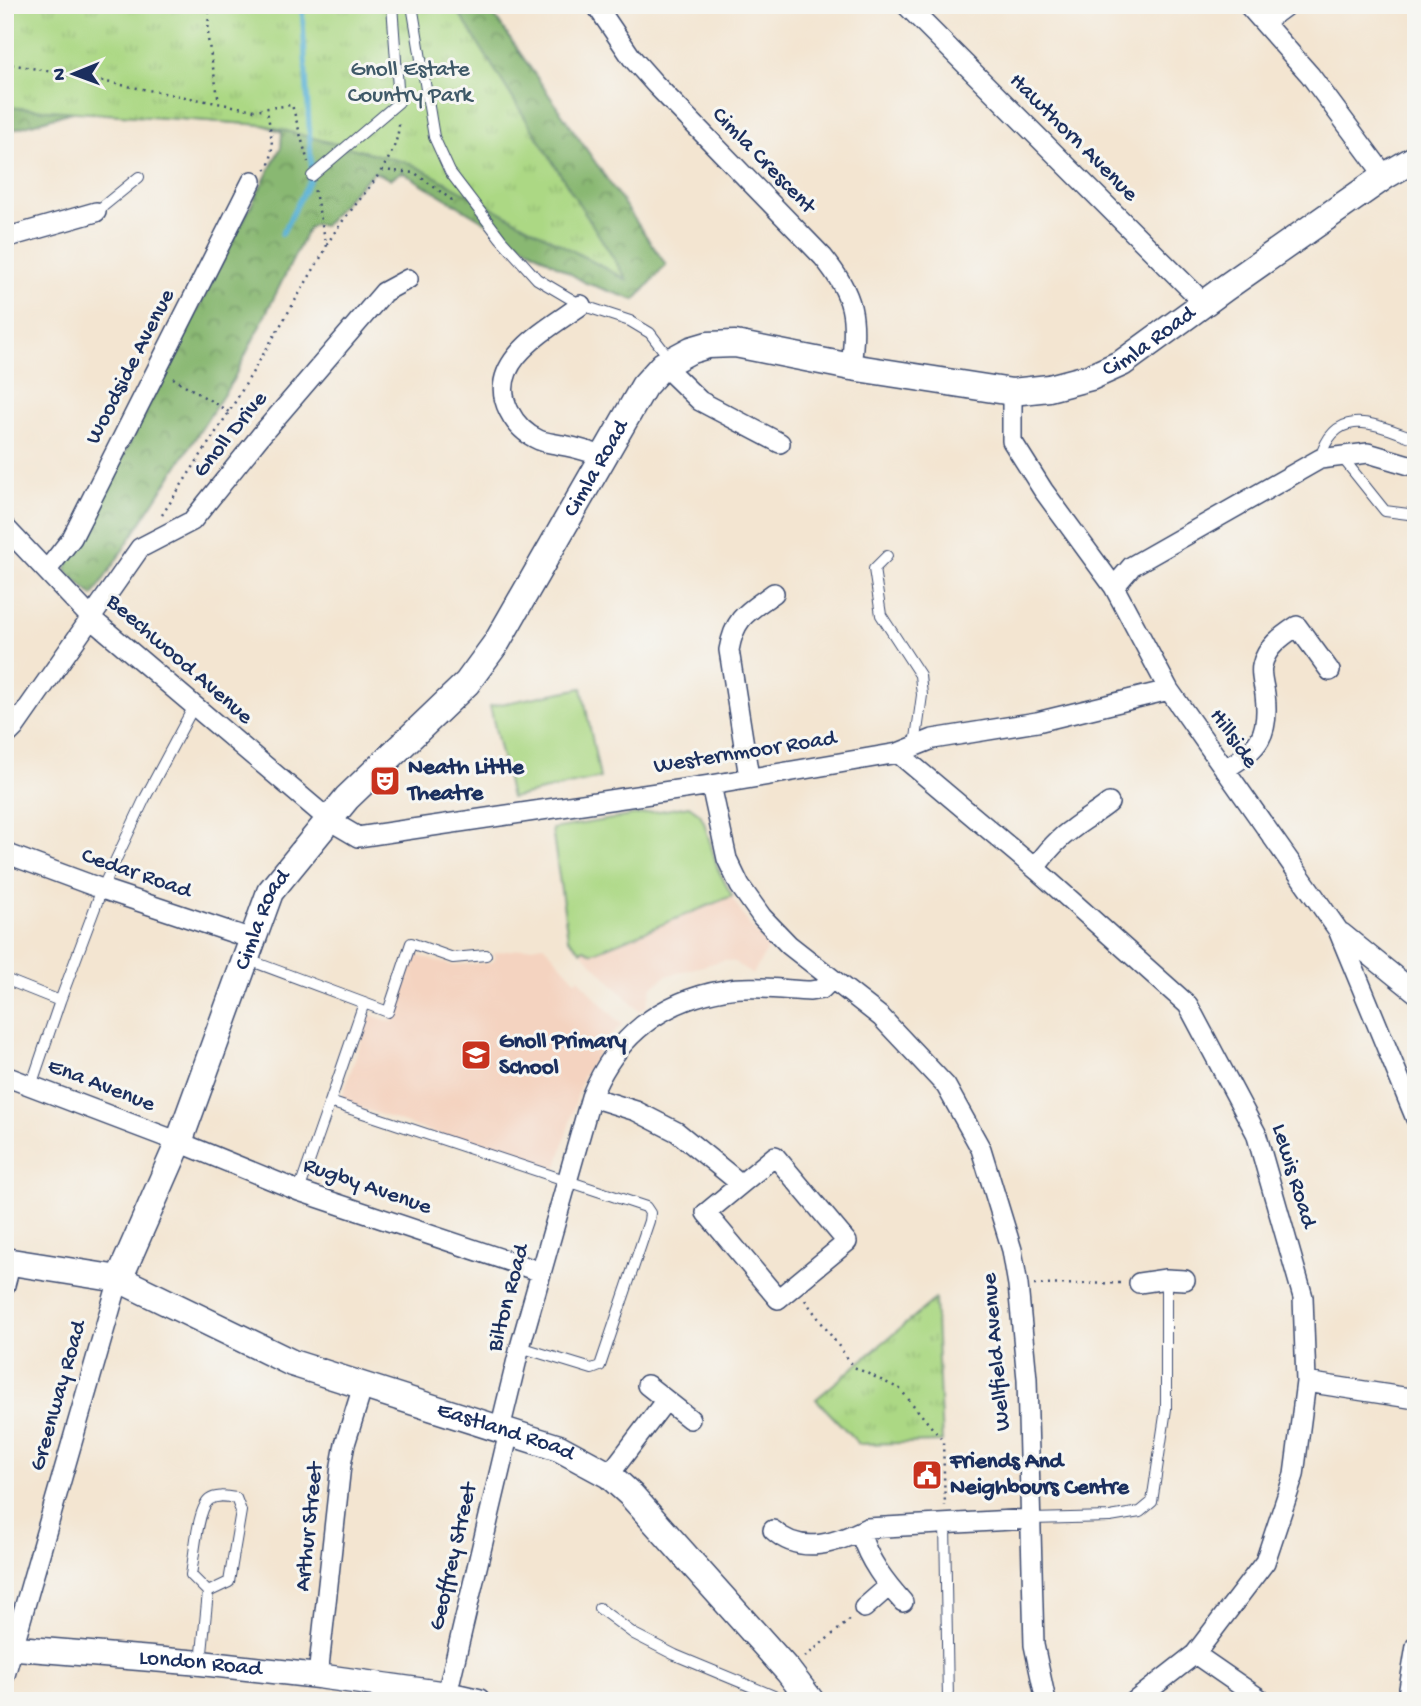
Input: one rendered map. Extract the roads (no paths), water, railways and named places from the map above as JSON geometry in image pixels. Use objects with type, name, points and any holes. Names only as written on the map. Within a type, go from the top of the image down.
[{"type":"main road","name":"Cimla Road","points":[[119,1279],[179,1142],[270,892],[347,798],[475,673],[497,642],[644,386],[667,363],[708,345],[734,344],[851,367],[1012,392],[1049,388],[1091,377],[1122,363],[1385,176],[1416,158]]},
{"type":"main road","name":"Eastland Road","points":[[7,1269],[119,1279],[292,1363],[559,1448],[608,1475],[631,1495],[788,1671],[811,1701]]},
{"type":"street","name":"Cimla Crescent","points":[[596,5],[632,58],[655,84],[823,257],[840,278],[852,305],[855,337],[851,367]]},
{"type":"street","name":"Hawthorn Avenue","points":[[906,5],[1205,304]]},
{"type":"street","points":[[1248,5],[1310,75],[1385,176]]},
{"type":"street","points":[[1264,22],[1287,5]]},
{"type":"street","name":"Woodside Avenue","points":[[47,570],[72,538],[252,181]]},
{"type":"street","points":[[5,239],[96,212]]},
{"type":"street","name":"Gnoll Drive","points":[[5,737],[92,619],[140,548],[192,521],[262,434],[384,292],[408,279]]},
{"type":"street","points":[[581,305],[529,341],[518,354],[509,368],[503,386],[505,404],[513,421],[526,434],[543,442],[603,456]]},
{"type":"street","points":[[667,363],[700,401],[780,443]]},
{"type":"street","name":"Hillside","points":[[1012,392],[1012,440],[1043,490],[1114,587],[1169,690],[1338,930],[1416,1119]]},
{"type":"street","points":[[1114,587],[1132,566],[1320,459],[1368,453],[1416,467]]},
{"type":"street","name":"Beechwood Avenue","points":[[5,527],[92,619],[329,820]]},
{"type":"street","points":[[748,777],[729,650],[732,632],[742,617],[774,593]]},
{"type":"street","points":[[1225,769],[1244,758],[1261,740],[1267,719],[1261,667],[1276,640],[1297,626],[1330,671]]},
{"type":"street","name":"Westernmoor Road","points":[[329,820],[358,837],[711,785],[907,749],[933,739],[1037,722],[1169,690]]},
{"type":"street","name":"Lewis Road","points":[[907,749],[1188,1005],[1256,1133],[1303,1297],[1306,1382],[1294,1475],[1265,1562],[1195,1654],[1135,1701]]},
{"type":"street","name":"Wellfield Avenue","points":[[711,785],[727,859],[740,886],[762,917],[789,945],[881,1017],[946,1086],[981,1149],[1012,1250],[1018,1285],[1027,1379],[1034,1645],[1046,1701]]},
{"type":"street","points":[[1035,868],[1048,850],[1071,829],[1109,803]]},
{"type":"street","name":"Cedar Road","points":[[5,853],[249,949]]},
{"type":"street","points":[[1338,930],[1416,993]]},
{"type":"street","points":[[567,1181],[599,1077],[615,1052],[634,1032],[659,1013],[725,989],[810,991],[822,989],[832,979]]},
{"type":"street","name":"Ena Avenue","points":[[5,1076],[179,1142]]},
{"type":"street","points":[[591,1097],[636,1111],[677,1132],[741,1184]]},
{"type":"street","name":"Rugby Avenue","points":[[179,1142],[299,1191],[541,1272]]},
{"type":"street","points":[[775,1156],[847,1242],[778,1299],[706,1213],[741,1184],[775,1156]]},
{"type":"street","name":"Bilton Road","points":[[504,1430],[520,1347],[567,1181]]},
{"type":"street","name":"Greenway Road","points":[[5,1675],[9,1648],[119,1279]]},
{"type":"street","points":[[1139,1283],[1176,1279]]},
{"type":"street","points":[[1306,1382],[1416,1399]]},
{"type":"street","points":[[647,1385],[690,1419]]},
{"type":"street","name":"Arthur Street","points":[[318,1676],[341,1465],[363,1386]]},
{"type":"street","points":[[608,1475],[666,1400]]},
{"type":"street","name":"Geoffrey Street","points":[[447,1694],[504,1430]]},
{"type":"street","points":[[773,1530],[782,1539],[801,1545],[820,1545],[843,1540],[867,1528],[1031,1519]]},
{"type":"street","points":[[867,1528],[861,1535],[867,1554],[903,1602]]},
{"type":"street","points":[[864,1608],[889,1586]]},
{"type":"street","points":[[1407,1701],[1416,1646]]},
{"type":"street","name":"London Road","points":[[9,1648],[201,1663],[318,1676],[447,1694],[478,1701]]},
{"type":"street","points":[[1195,1654],[1263,1701]]},
{"type":"lane","points":[[312,176],[399,103],[392,5]]},
{"type":"lane","points":[[412,5],[434,137],[450,172],[500,239],[537,279],[581,305],[630,321],[650,333],[667,363]]},
{"type":"lane","points":[[96,212],[139,177]]},
{"type":"lane","points":[[1320,459],[1324,445],[1331,435],[1344,424],[1352,422],[1374,423],[1416,439]]},
{"type":"lane","points":[[1341,456],[1385,511],[1416,515]]},
{"type":"lane","points":[[887,556],[874,569],[881,615],[920,674],[922,695],[907,749]]},
{"type":"lane","points":[[31,1086],[102,889],[144,800],[194,706]]},
{"type":"lane","points":[[249,949],[388,1012],[411,943],[453,958],[486,955]]},
{"type":"lane","points":[[5,979],[60,1001]]},
{"type":"lane","points":[[299,1191],[364,1003]]},
{"type":"lane","points":[[330,1102],[646,1207],[650,1213],[649,1221],[597,1369],[520,1347]]},
{"type":"lane","points":[[1031,1519],[1110,1517],[1140,1512],[1152,1502],[1166,1409],[1176,1279]]},
{"type":"lane","points":[[217,1496],[236,1498],[241,1511],[229,1582],[208,1592],[191,1575],[202,1510],[208,1500],[217,1496]]},
{"type":"lane","points":[[945,1523],[947,1701]]},
{"type":"lane","points":[[201,1663],[208,1592]]},
{"type":"lane","points":[[599,1608],[634,1634],[665,1650],[786,1701]]},
{"type":"waterway","points":[[282,234],[312,176],[302,5]]},
{"type":"place","name":"Neath Little Theatre","points":[[385,781]]},
{"type":"place","name":"Gnoll Primary School","points":[[476,1055]]},
{"type":"place","name":"Friends And Neighbours Centre","points":[[927,1475]]},
{"type":"park label","name":"Gnoll Estate Country Park","points":[[410,83]]}]
